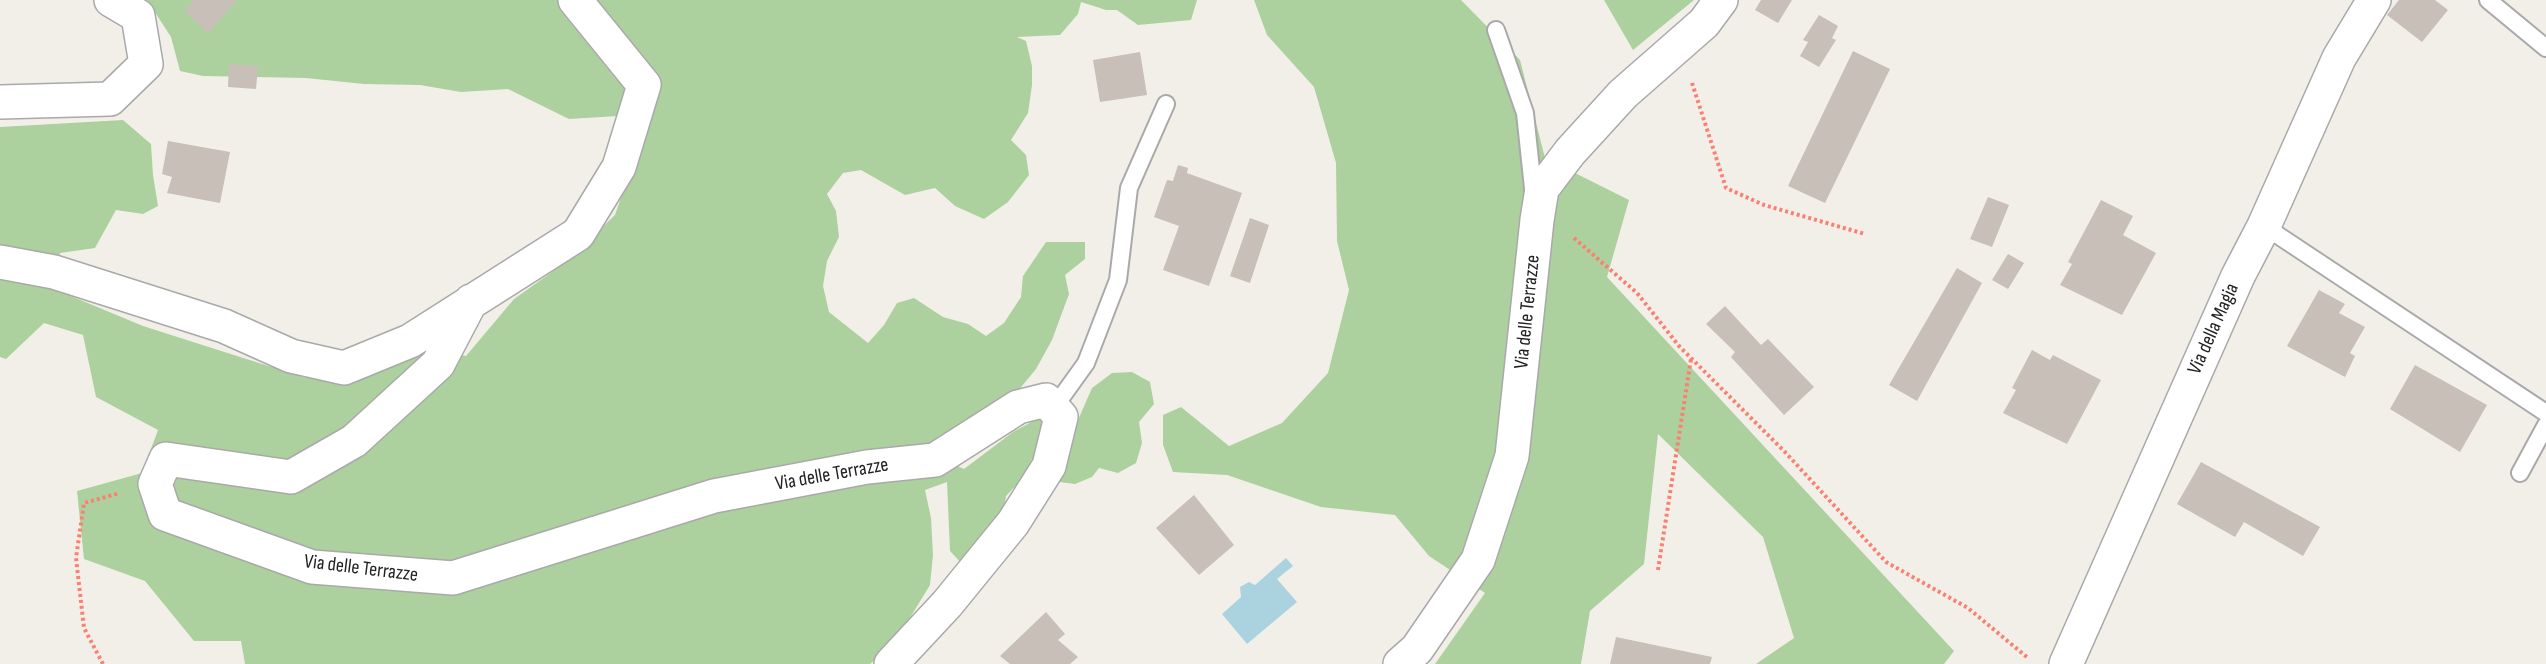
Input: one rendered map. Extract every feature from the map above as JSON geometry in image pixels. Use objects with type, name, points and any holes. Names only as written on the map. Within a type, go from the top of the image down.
[{"type":"street","points":[[0,102],[110,99],[146,64],[138,16],[111,0]]},
{"type":"street","points":[[0,262],[54,272],[224,326],[291,356],[344,368],[410,341],[579,234],[619,167],[644,85],[575,0]]},
{"type":"street","name":"Via delle Terrazze","points":[[1400,664],[1417,649],[1478,560],[1512,456],[1542,189],[1570,152],[1623,94],[1704,23],[1720,0]]},
{"type":"street","name":"Via della Magia","points":[[2066,664],[2238,276],[2264,226],[2339,58],[2374,0]]},
{"type":"street","points":[[155,484],[166,459],[291,477],[354,441],[438,364],[471,301]]},
{"type":"street","name":"Via delle Terrazze","points":[[155,484],[165,514],[312,567],[453,578],[714,496],[867,467],[935,460],[1018,407],[1046,400],[1053,408]]},
{"type":"street","points":[[891,664],[947,604],[1013,523],[1049,466],[1060,417],[1053,408]]},
{"type":"lane","points":[[2488,0],[2546,48]]},
{"type":"lane","points":[[1496,30],[1525,113],[1537,220]]},
{"type":"lane","points":[[1053,408],[1086,363],[1118,280],[1129,188],[1166,104]]},
{"type":"lane","points":[[2264,226],[2546,413]]},
{"type":"lane","points":[[2520,473],[2546,424]]},
{"type":"path","points":[[1681,43],[1726,188],[1764,205],[1865,234]]},
{"type":"path","points":[[1537,220],[1574,238],[1636,293],[1691,359],[1785,452],[1886,562],[1968,608],[2035,664]]},
{"type":"path","points":[[1658,570],[1691,359]]},
{"type":"path","points":[[103,664],[84,628],[76,558],[84,503],[155,484]]},
{"type":"green space","points":[[147,0],[1197,0],[1191,20],[1138,25],[1117,10],[1106,10],[1081,2],[1078,14],[1060,35],[1017,37],[1026,41],[1032,66],[1032,85],[1028,113],[1011,140],[1026,155],[1029,175],[1008,202],[984,219],[955,206],[935,188],[905,195],[861,170],[843,173],[827,194],[836,211],[839,237],[827,261],[823,286],[829,312],[868,343],[884,325],[897,303],[914,298],[943,317],[968,324],[986,336],[1004,323],[1021,297],[1023,276],[1046,242],[1085,242],[1085,259],[1065,275],[1069,294],[1052,340],[1036,369],[1008,403],[932,454],[964,469],[1013,432],[1037,419],[1078,420],[1092,388],[1112,373],[1132,372],[1150,382],[1154,404],[1139,422],[1142,443],[1136,463],[1118,473],[1099,468],[1092,477],[1075,484],[1051,481],[1032,459],[1022,479],[1006,496],[1002,527],[963,565],[950,551],[947,482],[925,490],[931,518],[933,555],[930,585],[894,644],[870,664],[245,664],[241,641],[194,641],[145,581],[84,559],[77,491],[142,473],[158,430],[96,397],[83,335],[44,323],[6,359],[0,357],[0,127],[123,120],[151,144],[158,206],[143,214],[116,210],[95,248],[60,253],[54,289],[143,326],[306,378],[374,372],[423,349],[466,356],[514,299],[566,262],[615,215],[637,152],[618,116],[569,119],[508,89],[461,92],[420,85],[364,84],[306,78],[203,76],[180,71],[171,37]]},
{"type":"green space","points":[[1254,0],[1461,0],[1520,60],[1545,158],[1629,200],[1607,277],[1954,651],[1944,664],[1756,664],[1794,638],[1763,537],[1658,434],[1644,564],[1590,611],[1581,664],[1435,664],[1485,593],[1429,556],[1395,515],[1321,507],[1227,475],[1173,472],[1163,445],[1163,415],[1181,407],[1229,446],[1282,423],[1328,373],[1349,290],[1337,241],[1336,163],[1314,87],[1267,35]]},
{"type":"green space","points":[[1604,0],[1694,0],[1633,50]]},
{"type":"water","points":[[1286,558],[1293,566],[1277,579],[1297,602],[1247,644],[1222,614],[1241,597],[1240,587],[1249,582],[1255,585]]},
{"type":"building","points":[[194,0],[237,0],[208,33],[184,11]]},
{"type":"building","points":[[1761,0],[1792,0],[1778,23],[1755,10]]},
{"type":"building","points":[[2399,0],[2435,0],[2448,10],[2422,42],[2387,15]]},
{"type":"building","points":[[1819,15],[1838,26],[1832,38],[1836,40],[1819,67],[1800,56],[1808,42],[1803,40]]},
{"type":"building","points":[[1853,51],[1890,69],[1825,203],[1788,186]]},
{"type":"building","points":[[1140,52],[1147,95],[1100,102],[1093,60]]},
{"type":"building","points":[[229,64],[258,66],[256,89],[228,87]]},
{"type":"building","points":[[168,141],[230,152],[220,203],[167,193],[172,177],[162,174]]},
{"type":"building","points":[[1178,165],[1188,168],[1187,173],[1242,193],[1209,286],[1163,270],[1179,226],[1154,217],[1167,180],[1173,181]]},
{"type":"building","points":[[1988,197],[2009,205],[1992,247],[1970,239]]},
{"type":"building","points":[[2101,200],[2133,216],[2123,235],[2156,253],[2122,315],[2060,285],[2072,264],[2068,262]]},
{"type":"building","points":[[1250,218],[1269,225],[1250,283],[1230,276]]},
{"type":"building","points":[[2008,254],[2024,263],[2008,289],[1992,280]]},
{"type":"building","points":[[1957,268],[1982,283],[1917,401],[1889,385]]},
{"type":"building","points":[[2319,290],[2345,304],[2339,313],[2365,327],[2350,353],[2355,356],[2345,377],[2287,346]]},
{"type":"building","points":[[1725,306],[1761,345],[1768,339],[1814,387],[1784,415],[1731,357],[1735,352],[1706,324]]},
{"type":"building","points":[[2032,350],[2050,360],[2053,355],[2101,380],[2067,444],[2003,413],[2016,390],[2012,388]]},
{"type":"building","points":[[2415,365],[2487,405],[2460,452],[2390,409]]},
{"type":"building","points":[[2201,462],[2320,527],[2303,556],[2244,522],[2235,537],[2177,504]]},
{"type":"building","points":[[1194,495],[1234,545],[1199,575],[1156,528]]},
{"type":"building","points":[[1046,612],[1065,634],[1058,640],[1078,657],[1070,664],[1010,664],[1000,656]]},
{"type":"building","points":[[1616,637],[1712,657],[1710,664],[1610,664]]}]
